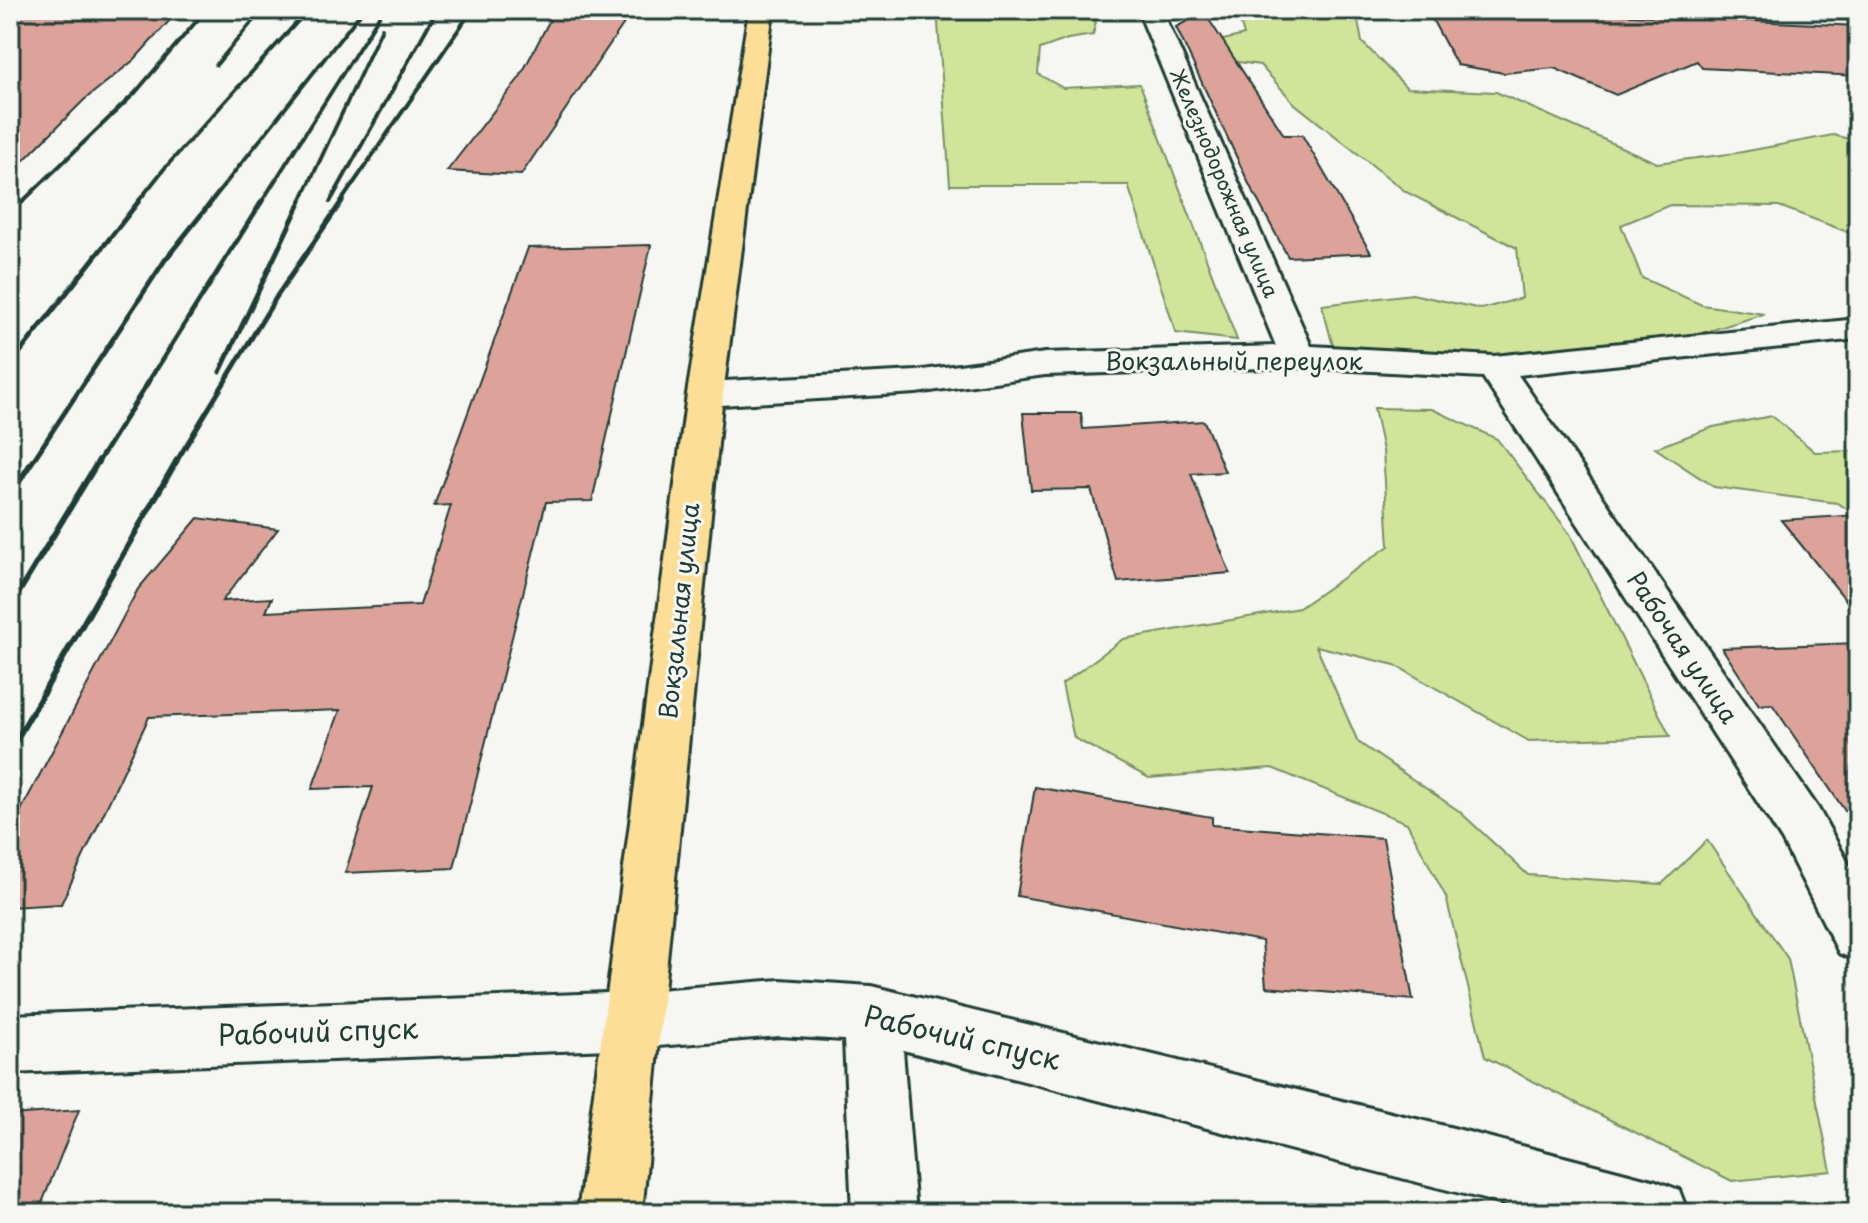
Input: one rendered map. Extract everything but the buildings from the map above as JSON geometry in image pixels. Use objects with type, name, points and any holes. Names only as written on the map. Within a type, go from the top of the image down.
[{"type":"main road","name":"Вокзальная улица","points":[[610,1213],[705,394],[761,10]]},
{"type":"street","name":"Железнодорожная улица","points":[[1150,10],[1298,356]]},
{"type":"street","name":"Вокзальный переулок","points":[[705,394],[916,382],[1045,364],[1298,356],[1494,367],[1858,329]]},
{"type":"street","name":"Рабочая улица","points":[[1494,367],[1800,824],[1858,935]]},
{"type":"street","name":"Рабочий спуск","points":[[10,1044],[634,1020],[780,1008],[871,1014],[1453,1159],[1656,1213]]},
{"type":"street","points":[[871,1014],[884,1213]]},
{"type":"green space","points":[[937,10],[1098,10],[1093,35],[1068,39],[1040,49],[1038,74],[1063,88],[1140,84],[1237,340],[1176,333],[1128,185],[950,185]]},
{"type":"green space","points":[[1237,10],[1356,10],[1362,42],[1407,88],[1496,92],[1657,163],[1737,153],[1833,135],[1858,141],[1858,236],[1779,206],[1670,205],[1621,225],[1642,278],[1702,305],[1764,314],[1690,337],[1511,356],[1333,346],[1322,305],[1412,294],[1481,309],[1522,298],[1517,248],[1406,192],[1295,104],[1260,65],[1223,60],[1207,44],[1244,35]]},
{"type":"green space","points":[[1374,408],[1432,409],[1497,439],[1570,534],[1670,736],[1529,741],[1395,665],[1316,646],[1358,742],[1459,811],[1528,875],[1662,884],[1707,840],[1788,959],[1831,1171],[1732,1181],[1485,1057],[1446,897],[1407,823],[1272,768],[1149,778],[1074,738],[1062,684],[1123,639],[1299,608],[1389,546],[1383,451]]},
{"type":"green space","points":[[1772,416],[1815,452],[1858,451],[1858,515],[1837,503],[1714,487],[1655,448],[1713,427]]},
{"type":"railway","points":[[21,203],[135,93],[206,10]]},
{"type":"railway","points":[[216,65],[262,10]]},
{"type":"railway","points":[[137,203],[308,10]]},
{"type":"railway","points":[[210,203],[363,10]]},
{"type":"railway","points":[[261,203],[383,10]]},
{"type":"railway","points":[[330,202],[437,10]]},
{"type":"railway","points":[[340,203],[472,10]]},
{"type":"railway","points":[[300,203],[382,28]]},
{"type":"railway","points":[[10,365],[139,201]]},
{"type":"railway","points":[[32,462],[165,260],[212,201]]},
{"type":"railway","points":[[98,462],[262,201]]},
{"type":"railway","points":[[220,372],[301,201]]},
{"type":"railway","points":[[176,462],[277,296],[342,201]]},
{"type":"railway","points":[[10,214],[21,203]]},
{"type":"railway","points":[[10,496],[33,460]]},
{"type":"railway","points":[[10,607],[99,460]]},
{"type":"railway","points":[[10,751],[177,460]]}]
